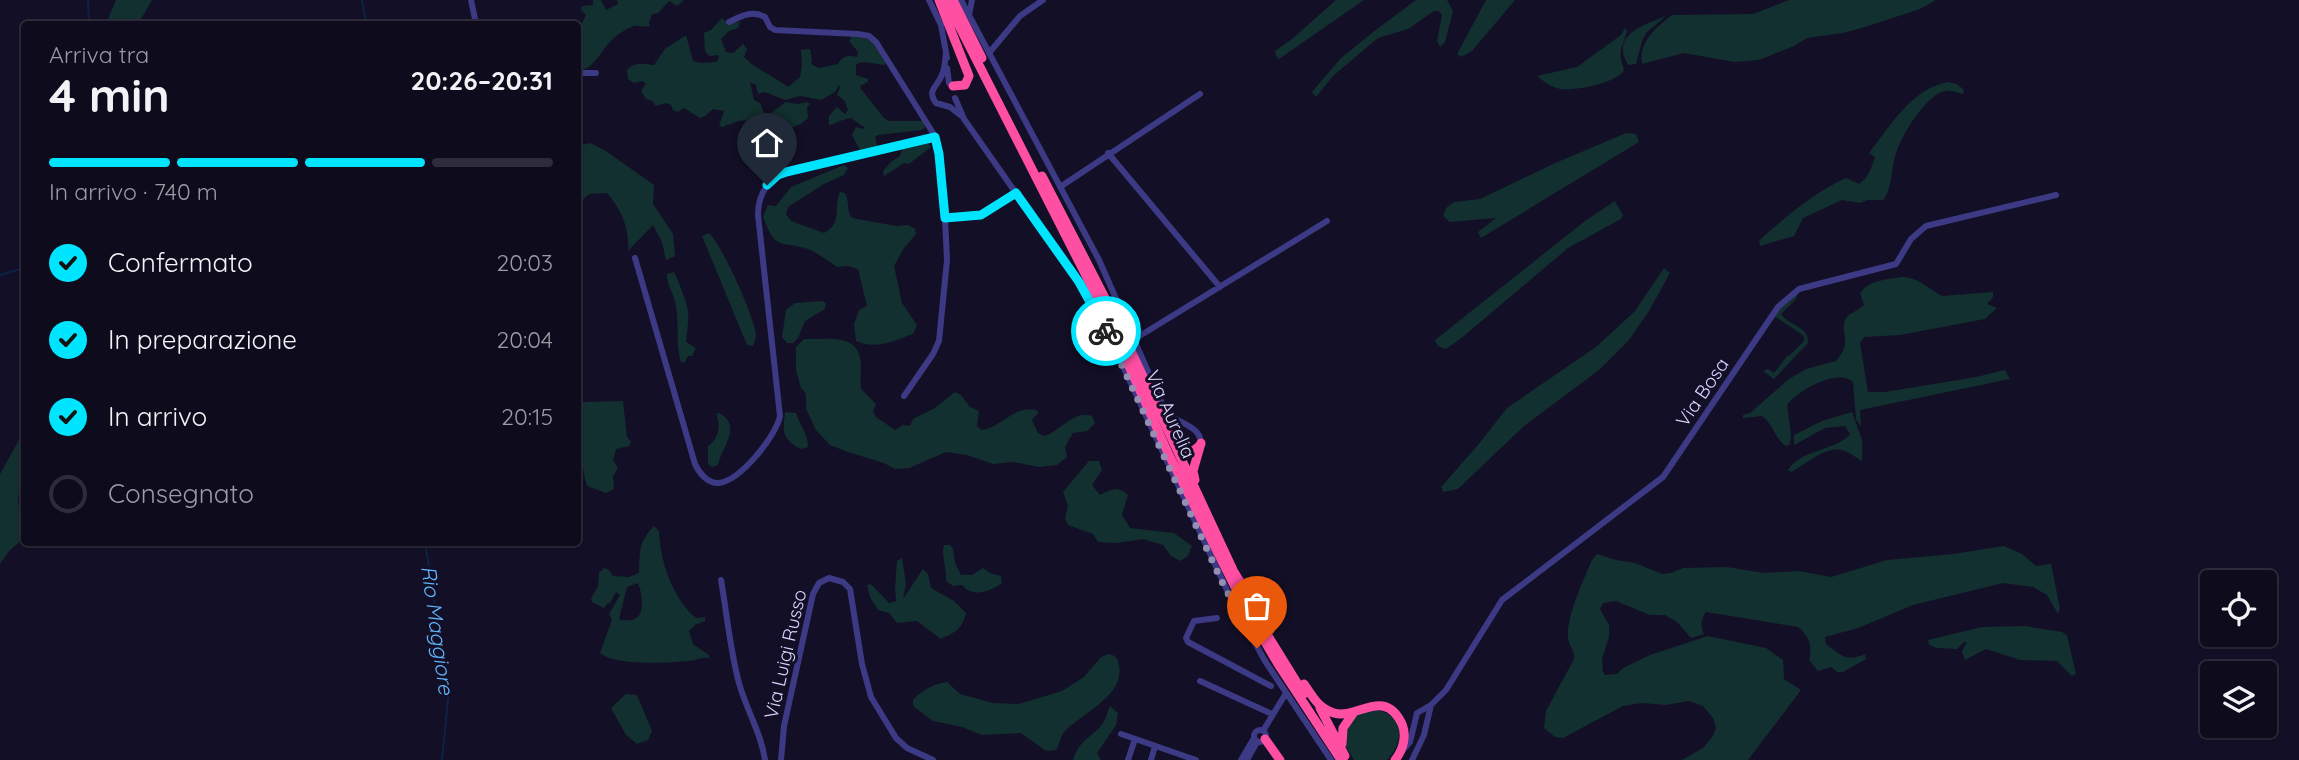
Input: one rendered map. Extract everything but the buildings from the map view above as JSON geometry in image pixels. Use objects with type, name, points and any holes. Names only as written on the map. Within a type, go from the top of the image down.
[{"type":"highway","points":[[939,0],[969,76],[965,85],[951,84]]},
{"type":"highway","name":"Via Aurelia","points":[[946,0],[1105,313],[1169,455],[1248,613],[1278,664],[1344,759]]},
{"type":"highway","name":"Via Aurelia","points":[[953,0],[1118,323],[1231,567],[1272,642],[1344,759]]},
{"type":"highway","points":[[1160,415],[1181,450],[1186,453],[1193,451],[1201,443]]},
{"type":"highway","points":[[1201,443],[1192,474],[1208,518]]},
{"type":"highway","points":[[1231,567],[1319,706],[1344,759]]},
{"type":"highway","points":[[1319,706],[1337,714],[1375,705],[1385,708],[1396,715],[1404,733],[1398,756]]},
{"type":"highway","points":[[1344,759],[1342,732],[1354,712]]},
{"type":"highway","points":[[1260,737],[1280,760]]},
{"type":"street","points":[[471,0],[475,21]]},
{"type":"street","points":[[929,0],[941,25],[951,84],[964,119],[1079,282],[1101,319],[1223,584],[1251,637],[1331,760]]},
{"type":"street","points":[[961,0],[1100,263],[1168,414],[1196,430],[1201,436],[1201,443]]},
{"type":"street","points":[[969,15],[972,0]]},
{"type":"street","points":[[989,53],[1020,16],[1043,0]]},
{"type":"street","points":[[729,22],[742,15],[757,14],[765,17],[775,30],[858,34],[871,38],[923,114],[935,137],[939,154],[947,260],[940,338],[933,354],[904,396]]},
{"type":"street","points":[[946,53],[943,75],[933,89],[932,96],[939,105],[946,105],[955,98]]},
{"type":"street","points":[[581,73],[596,73]]},
{"type":"street","points":[[938,83],[951,84]]},
{"type":"street","points":[[1060,187],[1200,94]]},
{"type":"street","points":[[946,105],[964,119]]},
{"type":"street","points":[[635,258],[695,464],[709,481],[725,481],[742,470],[768,442],[776,430],[780,416],[758,215],[764,188],[774,178],[786,172],[935,137]]},
{"type":"street","points":[[1108,153],[1220,287]]},
{"type":"street","points":[[945,218],[981,215],[1016,193]]},
{"type":"street","name":"Via Bosa","points":[[1398,756],[1410,742],[1418,711],[1431,705],[1446,690],[1502,600],[1663,477],[1788,296],[1811,286],[1896,264],[1911,239],[1926,226],[2056,195]]},
{"type":"street","points":[[1133,340],[1327,221]]},
{"type":"street","name":"Via Luigi Russo","points":[[781,760],[784,726],[812,598],[817,585],[829,578],[845,583],[851,592],[862,664],[876,707],[895,738],[907,748],[929,759]]},
{"type":"street","points":[[721,580],[738,680],[760,737],[765,760]]},
{"type":"street","points":[[1217,618],[1194,621],[1186,638],[1188,642],[1271,685]]},
{"type":"street","points":[[1200,681],[1272,714]]},
{"type":"street","points":[[1250,759],[1272,714],[1286,693]]},
{"type":"street","name":"Via Bosa","points":[[1412,760],[1424,735],[1431,705]]},
{"type":"street","points":[[1121,734],[1196,760]]},
{"type":"street","points":[[1241,760],[1260,737]]},
{"type":"street","points":[[1128,760],[1135,739]]},
{"type":"street","points":[[1151,760],[1156,747]]},
{"type":"green space","points":[[116,0],[152,0],[140,21],[107,21]]},
{"type":"green space","points":[[593,0],[601,0],[606,10],[618,4],[617,0],[684,0],[677,6],[669,1],[658,13],[652,14],[650,26],[634,26],[621,33],[594,62],[581,70],[581,24],[586,15],[581,10],[582,6],[593,5]]},
{"type":"green space","points":[[1336,0],[1364,0],[1279,59],[1276,56],[1275,51]]},
{"type":"green space","points":[[1416,0],[1447,0],[1453,11],[1445,42],[1440,47],[1437,41],[1442,15],[1439,11],[1434,11],[1408,29],[1378,38],[1333,76],[1316,97],[1312,92],[1340,59]]},
{"type":"green space","points":[[1486,0],[1515,0],[1472,51],[1461,57],[1457,54]]},
{"type":"green space","points":[[1789,0],[1936,0],[1920,9],[1865,27],[1807,38],[1759,60],[1734,62],[1684,53],[1642,64],[1641,56],[1646,42],[1654,30],[1672,15],[1753,14]]},
{"type":"green space","points":[[1666,16],[1646,33],[1636,64],[1628,65],[1623,46],[1626,38],[1640,27]]},
{"type":"green space","points":[[722,18],[728,23],[740,22],[738,28],[729,31],[721,39],[726,52],[733,53],[743,44],[747,49],[744,57],[749,62],[788,87],[800,77],[801,50],[810,49],[811,64],[819,68],[838,64],[846,57],[857,57],[858,52],[849,41],[852,36],[871,40],[886,61],[885,65],[864,62],[856,64],[856,75],[868,79],[868,82],[860,86],[861,89],[884,118],[889,121],[924,121],[925,128],[878,135],[875,137],[877,146],[872,150],[860,150],[852,135],[856,127],[864,127],[851,118],[829,125],[829,116],[837,107],[845,114],[848,110],[844,100],[837,95],[839,85],[835,92],[821,100],[800,96],[785,100],[765,92],[758,94],[756,85],[750,82],[754,100],[769,114],[786,102],[810,104],[807,107],[808,118],[794,127],[777,130],[743,121],[719,126],[724,111],[713,109],[700,118],[684,108],[678,112],[673,110],[667,103],[655,106],[641,91],[646,84],[642,81],[634,83],[628,79],[627,70],[630,67],[640,64],[654,65],[665,49],[686,35],[693,61],[716,62],[718,55],[709,56],[705,51],[704,33],[711,30]]},
{"type":"green space","points":[[1625,28],[1627,31],[1621,53],[1624,70],[1613,79],[1585,87],[1561,89],[1537,76],[1577,67],[1621,35]]},
{"type":"green space","points":[[1948,82],[1957,84],[1964,90],[1963,94],[1948,91],[1939,94],[1916,116],[1899,146],[1889,190],[1883,200],[1860,203],[1842,200],[1803,218],[1794,236],[1760,246],[1759,241],[1763,237],[1824,190],[1846,178],[1859,184],[1869,172],[1875,157],[1869,153],[1894,120],[1923,92]]},
{"type":"green space","points":[[1626,133],[1636,134],[1639,142],[1481,238],[1478,232],[1496,218],[1450,222],[1443,216],[1446,208],[1454,202],[1480,199]]},
{"type":"green space","points":[[923,142],[931,147],[909,164],[904,163],[884,176],[883,171],[900,156],[903,147]]},
{"type":"green space","points":[[590,143],[606,151],[654,185],[653,204],[673,234],[675,256],[666,260],[662,242],[653,225],[628,251],[624,220],[607,193],[589,194],[581,201],[581,145]]},
{"type":"green space","points":[[844,165],[848,168],[844,175],[824,184],[788,207],[786,214],[791,221],[824,233],[836,220],[840,192],[845,193],[852,218],[896,226],[908,225],[915,229],[916,234],[894,266],[902,303],[917,325],[913,334],[884,344],[871,345],[856,341],[854,324],[859,310],[867,306],[858,269],[837,267],[808,249],[775,240],[763,217],[768,205],[776,206],[791,187]]},
{"type":"green space","points":[[1615,201],[1623,215],[1621,219],[1568,248],[1459,340],[1446,349],[1438,346],[1435,340],[1585,221]]},
{"type":"green space","points":[[709,233],[729,266],[750,313],[756,335],[753,346],[747,345],[702,236]]},
{"type":"green space","points":[[1664,268],[1670,273],[1629,340],[1599,370],[1524,426],[1458,489],[1443,492],[1441,487],[1507,408],[1596,347],[1635,311]]},
{"type":"green space","points":[[674,272],[688,311],[686,342],[696,348],[692,356],[688,356],[685,362],[681,363],[675,301],[667,278],[667,274]]},
{"type":"green space","points":[[1903,277],[1919,281],[1942,296],[1993,292],[1993,297],[1987,304],[1997,308],[1985,319],[1900,335],[1864,337],[1860,343],[1868,392],[1885,392],[2005,370],[2010,379],[1860,410],[1861,427],[1856,419],[1853,382],[1846,378],[1828,379],[1809,387],[1787,405],[1791,434],[1790,444],[1786,446],[1762,416],[1743,418],[1743,415],[1750,413],[1789,379],[1806,369],[1836,361],[1844,348],[1845,320],[1864,305],[1860,293],[1874,283]]},
{"type":"green space","points":[[1798,293],[1796,299],[1781,314],[1805,333],[1808,343],[1774,379],[1763,371],[1768,369],[1774,373],[1787,356],[1804,341],[1804,336],[1773,315]]},
{"type":"green space","points":[[795,303],[826,303],[825,309],[805,321],[798,338],[793,343],[787,343],[782,337],[786,310]]},
{"type":"green space","points":[[581,325],[583,402],[623,401],[627,437],[631,442],[629,446],[616,449],[613,460],[618,468],[613,476],[614,489],[606,493],[587,486],[583,465]]},
{"type":"green space","points":[[804,339],[842,340],[855,348],[861,366],[861,389],[876,404],[873,411],[876,417],[895,430],[903,425],[910,426],[913,419],[935,408],[955,392],[961,395],[970,407],[979,411],[977,426],[981,430],[1029,409],[1038,411],[1032,420],[1038,433],[1044,436],[1079,416],[1092,416],[1095,423],[1087,431],[1073,433],[1065,447],[1067,457],[1057,465],[1039,467],[1013,462],[993,464],[967,455],[946,452],[909,468],[895,469],[830,445],[816,430],[806,409],[806,394],[801,388],[796,370],[796,347]]},
{"type":"green space","points":[[785,412],[796,413],[808,447],[800,449],[786,437]]},
{"type":"green space","points":[[1852,412],[1862,440],[1862,461],[1836,449],[1822,453],[1791,472],[1788,470],[1801,458],[1837,443],[1850,434],[1845,426],[1825,428],[1794,445],[1794,435],[1822,421]]},
{"type":"green space","points":[[719,413],[730,424],[730,430],[718,465],[712,467],[708,464],[708,446],[717,436],[719,427],[716,414]]},
{"type":"green space","points":[[21,440],[18,502],[21,513],[21,541],[0,564],[0,474]]},
{"type":"green space","points":[[1089,461],[1099,461],[1102,470],[1092,485],[1100,495],[1114,489],[1128,495],[1122,515],[1130,528],[1174,533],[1192,546],[1188,556],[1180,561],[1171,556],[1163,545],[1143,539],[1117,543],[1098,542],[1093,534],[1068,525],[1065,518],[1068,506],[1063,492]]},
{"type":"green space","points":[[654,526],[659,531],[669,578],[680,600],[696,618],[705,617],[705,621],[689,631],[693,644],[709,655],[709,658],[642,663],[617,660],[600,653],[612,620],[609,614],[620,595],[616,592],[604,608],[592,602],[599,573],[604,568],[613,576],[629,577],[639,573],[641,548],[645,537]],"holes":[[[638,583],[642,599],[639,615],[631,620],[619,619],[627,587]]]},
{"type":"green space","points":[[944,545],[950,545],[953,549],[955,563],[961,575],[972,575],[983,568],[1001,576],[1002,583],[981,592],[971,591],[962,585],[953,586],[946,581]]},
{"type":"green space","points":[[2004,546],[2022,554],[2036,566],[2051,564],[2060,608],[2058,614],[2047,595],[2033,587],[2003,583],[1913,605],[1858,628],[1825,637],[1826,644],[1844,656],[1853,658],[1865,654],[1866,659],[1843,672],[1837,672],[1831,667],[1818,671],[1809,660],[1811,650],[1807,638],[1798,627],[1706,612],[1702,623],[1704,634],[1691,638],[1677,622],[1665,615],[1650,615],[1616,601],[1603,603],[1600,609],[1609,625],[1609,637],[1602,659],[1605,675],[1617,674],[1623,668],[1650,655],[1708,636],[1766,648],[1783,660],[1784,679],[1801,690],[1748,760],[1682,760],[1703,748],[1716,728],[1713,718],[1703,706],[1689,701],[1666,705],[1642,703],[1623,706],[1563,738],[1555,737],[1544,728],[1546,711],[1574,659],[1568,639],[1570,620],[1584,578],[1597,554],[1635,563],[1662,574],[1683,568],[1727,567],[1764,573],[1799,571],[1831,577],[1887,560]]},
{"type":"green space","points":[[902,558],[906,583],[903,599],[923,569],[928,574],[931,588],[954,601],[966,613],[960,627],[954,632],[941,639],[917,621],[897,623],[889,613],[878,610],[867,585],[871,584],[889,603],[896,601],[897,561]]},
{"type":"green space","points":[[2025,626],[2067,635],[2076,674],[2072,676],[2057,661],[2020,660],[1986,649],[1965,660],[1962,651],[1967,642],[1957,649],[1937,648],[1929,645],[1928,640],[1982,627]]},
{"type":"green space","points":[[1109,654],[1119,663],[1116,685],[1110,694],[1066,730],[1056,750],[1046,751],[1021,733],[982,735],[962,727],[933,721],[913,706],[913,700],[924,690],[947,682],[960,694],[993,703],[1019,704],[1062,691],[1084,677],[1101,657]]},
{"type":"green space","points":[[626,694],[637,695],[652,731],[648,740],[637,744],[626,735],[611,708]]},
{"type":"green space","points":[[1110,706],[1118,713],[1116,725],[1097,753],[1101,760],[1073,760],[1083,743],[1103,723]]},
{"type":"green space","points":[[1379,710],[1394,719],[1397,725],[1397,746],[1387,760],[1354,760],[1342,735],[1357,714]]},
{"type":"waterway","points":[[88,0],[89,21]]},
{"type":"waterway","name":"Rio Maggiore","points":[[362,0],[366,21]]},
{"type":"waterway","points":[[0,275],[21,269]]},
{"type":"waterway","name":"Rio Maggiore","points":[[426,546],[441,644],[439,659],[449,690],[442,760]]},
{"type":"way so far","points":[[1106,331],[1223,584],[1257,648]]},
{"type":"route","points":[[767,185],[786,172],[935,137],[945,218],[981,215],[1016,193],[1079,282],[1106,331]]}]
